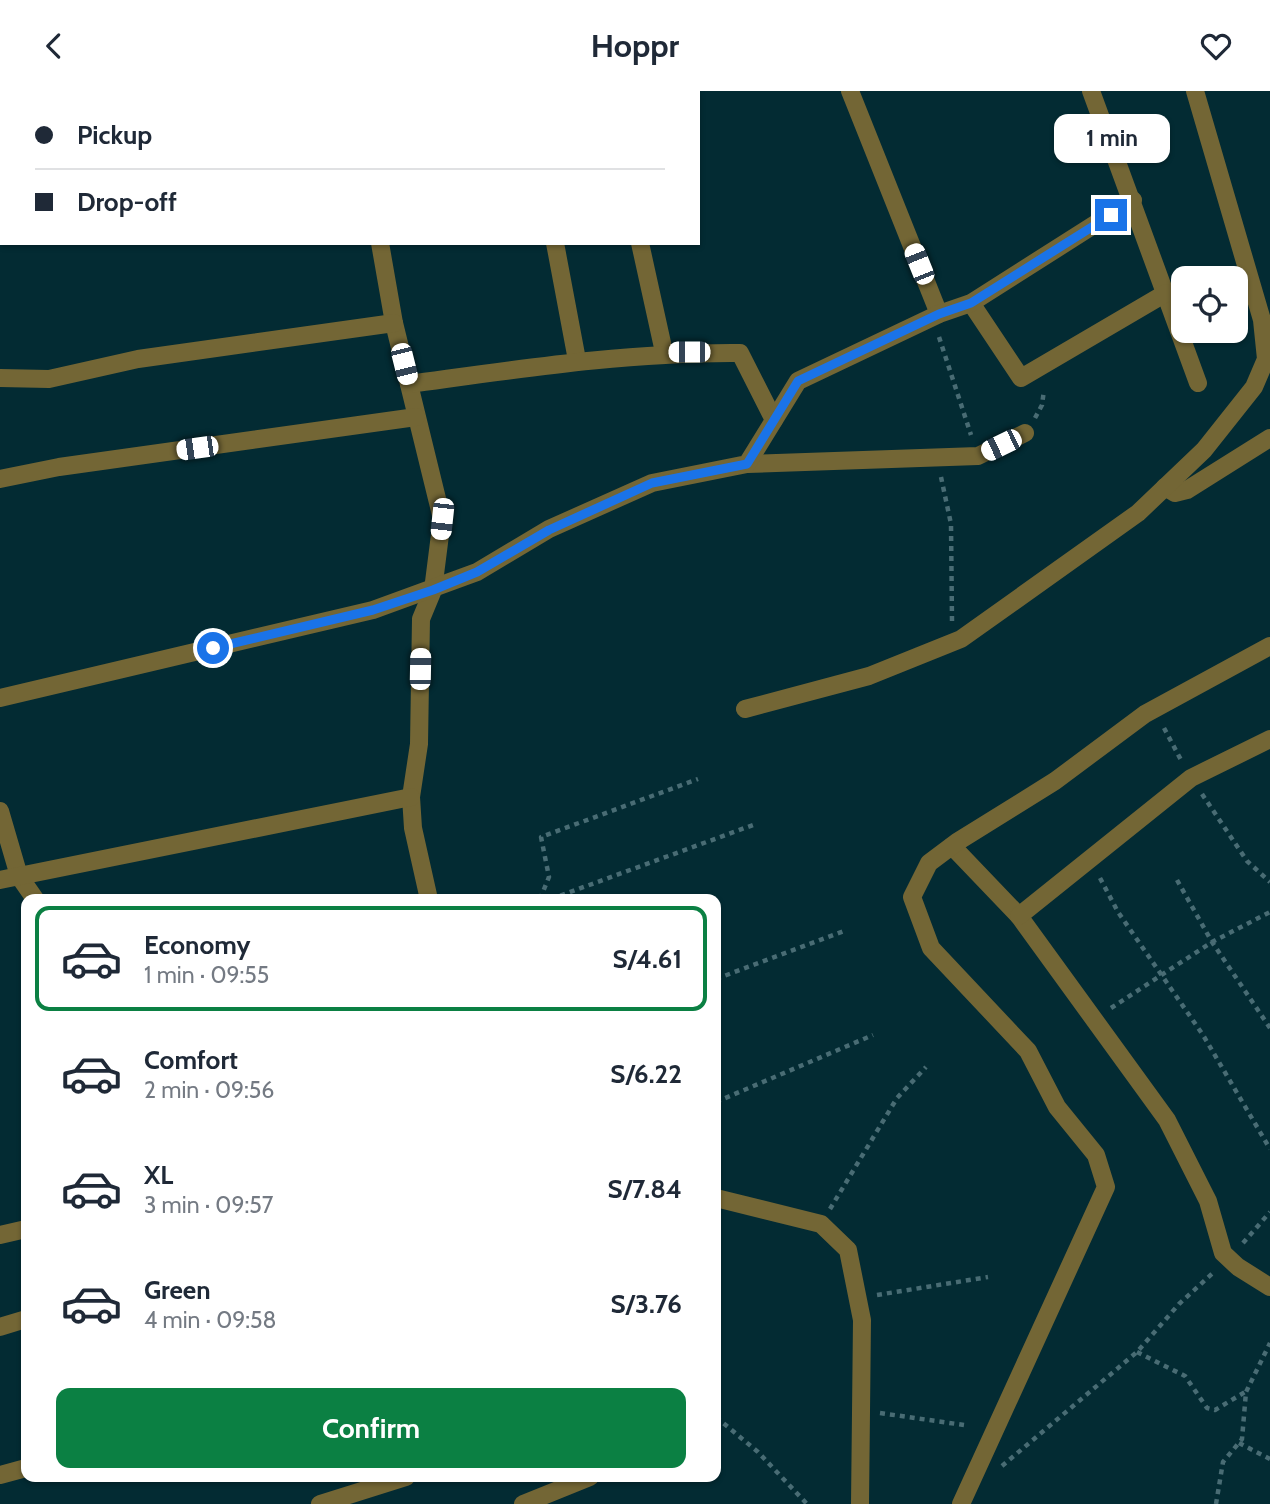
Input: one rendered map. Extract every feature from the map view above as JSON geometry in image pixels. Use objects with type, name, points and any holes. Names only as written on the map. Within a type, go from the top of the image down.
[{"type":"street","points":[[850,91],[935,315]]},
{"type":"street","points":[[1091,91],[1198,383]]},
{"type":"street","points":[[746,709],[869,676],[953,643],[1138,513],[1204,450],[1254,387],[1266,359],[1262,320],[1195,91]]},
{"type":"street","points":[[747,464],[798,381],[935,315],[971,303],[1133,200]]},
{"type":"street","points":[[380,245],[394,323],[442,519],[433,590],[421,619],[419,744],[411,797],[413,828],[428,894]]},
{"type":"street","points":[[555,245],[577,360]]},
{"type":"street","points":[[640,245],[664,352]]},
{"type":"street","points":[[971,303],[1021,378],[1166,293]]},
{"type":"street","points":[[0,379],[48,379],[138,359],[394,323]]},
{"type":"street","points":[[409,384],[577,360],[664,352],[740,353],[774,420]]},
{"type":"street","points":[[0,479],[59,467],[416,417]]},
{"type":"street","points":[[0,698],[373,610],[477,572],[549,530],[652,483],[747,464],[978,456],[1025,433]]},
{"type":"street","points":[[1165,487],[1175,493],[1187,490],[1270,437]]},
{"type":"street","points":[[961,1504],[1106,1187],[1096,1154],[1057,1107],[1028,1051],[930,948],[912,897],[929,863],[952,846],[1055,781],[1154,709],[1270,646]]},
{"type":"street","points":[[1019,916],[1191,779],[1270,739]]},
{"type":"street","points":[[0,880],[411,797]]},
{"type":"street","points":[[0,811],[19,876],[32,894]]},
{"type":"street","points":[[952,846],[1019,916],[1167,1120],[1208,1201],[1223,1253],[1270,1287]]},
{"type":"street","points":[[721,1199],[821,1224],[848,1250],[862,1320],[860,1504]]},
{"type":"street","points":[[0,1235],[21,1230]]},
{"type":"street","points":[[0,1327],[21,1321]]},
{"type":"street","points":[[0,1475],[21,1469]]},
{"type":"street","points":[[320,1504],[390,1482]]},
{"type":"street","points":[[523,1504],[573,1482]]},
{"type":"path","points":[[935,315],[978,456]]},
{"type":"path","points":[[1025,433],[1042,405],[1041,366]]},
{"type":"path","points":[[937,459],[951,524],[953,643]]},
{"type":"path","points":[[1154,709],[1191,779],[1248,861],[1270,882]]},
{"type":"path","points":[[542,894],[549,877],[541,837],[698,779]]},
{"type":"path","points":[[565,894],[753,825]]},
{"type":"path","points":[[1090,859],[1118,912],[1203,1034],[1270,1149]]},
{"type":"path","points":[[1177,880],[1212,942],[1270,1028]]},
{"type":"path","points":[[1095,1019],[1212,942],[1270,912]]},
{"type":"path","points":[[721,977],[844,931]]},
{"type":"path","points":[[721,1100],[873,1035]]},
{"type":"path","points":[[821,1224],[897,1098],[926,1067]]},
{"type":"path","points":[[992,1474],[1137,1352],[1179,1304],[1229,1259],[1270,1212]]},
{"type":"path","points":[[859,1298],[988,1277]]},
{"type":"path","points":[[1216,1504],[1223,1462],[1242,1439],[1246,1392],[1270,1343]]},
{"type":"path","points":[[1137,1352],[1185,1375],[1207,1408],[1215,1410],[1246,1392]]},
{"type":"path","points":[[861,1411],[964,1425]]},
{"type":"path","points":[[721,1421],[758,1452],[807,1504]]},
{"type":"path","points":[[1239,1443],[1270,1459]]},
{"type":"route","points":[[213,648],[373,610],[433,590],[477,572],[549,530],[652,483],[747,464],[798,381],[939,314],[971,303],[1111,215]]}]
